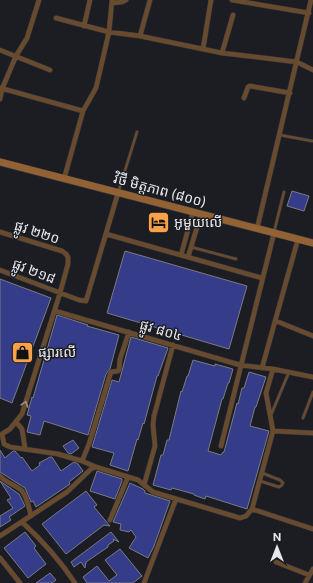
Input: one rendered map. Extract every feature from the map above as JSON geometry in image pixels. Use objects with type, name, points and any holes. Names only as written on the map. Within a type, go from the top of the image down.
[{"type":"main road","name":"វិថី មិត្តភាព (៨០០)","points":[[0,162],[313,243]]},
{"type":"street","points":[[0,99],[1,88],[16,56],[27,38],[38,0]]},
{"type":"street","points":[[84,26],[90,0]]},
{"type":"street","points":[[64,178],[83,111],[96,88],[108,32],[112,2],[126,0]]},
{"type":"street","points":[[140,36],[150,0]]},
{"type":"street","points":[[203,49],[211,0]]},
{"type":"street","points":[[232,0],[309,13]]},
{"type":"street","points":[[265,6],[266,0]]},
{"type":"street","points":[[257,229],[311,0]]},
{"type":"street","points":[[222,53],[233,15]]},
{"type":"street","points":[[56,18],[108,32],[140,36],[222,53],[297,62],[313,70]]},
{"type":"street","points":[[0,50],[50,70]]},
{"type":"street","points":[[244,98],[246,89],[250,86],[290,93]]},
{"type":"street","points":[[1,88],[83,111]]},
{"type":"street","points":[[118,193],[106,234],[262,278]]},
{"type":"street","points":[[181,255],[193,212]]},
{"type":"street","points":[[188,257],[201,214]]},
{"type":"street","name":"ផ្លូវ ២២០","points":[[0,232],[66,254],[68,257],[68,264],[60,293]]},
{"type":"street","points":[[221,446],[240,364],[274,233]]},
{"type":"street","name":"ផ្លូវ ២១៨","points":[[0,270],[60,293],[86,301],[106,234]]},
{"type":"street","points":[[262,368],[298,239]]},
{"type":"street","points":[[60,293],[22,414],[10,429],[1,433],[4,444],[10,447],[58,454],[82,461],[138,480],[153,492],[240,518],[246,516],[252,508],[273,431],[266,393],[273,369]]},
{"type":"street","name":"ផ្លូវ ៨០៤","points":[[55,311],[240,364],[313,377]]},
{"type":"street","points":[[276,321],[313,336]]},
{"type":"street","points":[[82,461],[89,444],[111,372],[120,370],[120,359],[129,332]]},
{"type":"street","points":[[144,485],[155,446],[153,424],[154,416],[173,345]]},
{"type":"street","points":[[16,422],[22,429],[24,448]]},
{"type":"street","points":[[273,431],[313,433]]},
{"type":"street","points":[[0,536],[67,492],[91,469],[96,467]]},
{"type":"street","points":[[0,476],[2,479],[21,490],[25,496],[31,516]]},
{"type":"street","points":[[110,520],[128,477]]},
{"type":"street","points":[[144,583],[176,499]]},
{"type":"street","points":[[252,508],[313,529]]},
{"type":"street","points":[[22,522],[44,542],[57,557],[75,583]]},
{"type":"street","points":[[0,558],[20,583]]},
{"type":"street","points":[[276,562],[309,575]]},
{"type":"street","points":[[305,583],[313,568]]},
{"type":"lane","points":[[118,193],[137,132]]},
{"type":"lane","points":[[280,135],[312,141]]},
{"type":"lane","points":[[274,233],[284,192]]},
{"type":"lane","points":[[191,246],[236,259]]},
{"type":"lane","points":[[271,415],[289,372]]},
{"type":"lane","points":[[303,418],[313,392]]},
{"type":"lane","points":[[260,481],[279,487],[282,486],[283,483],[280,480],[262,473]]},
{"type":"building","points":[[292,191],[309,196],[304,211],[287,206]]},
{"type":"building","points":[[125,251],[247,286],[229,349],[107,313]]},
{"type":"building","points":[[0,279],[51,298],[12,403],[0,398]]},
{"type":"building","points":[[57,315],[88,325],[87,326],[119,335],[110,369],[106,374],[88,435],[44,421],[40,435],[27,432],[31,416],[27,415]]},
{"type":"building","points":[[131,337],[168,348],[157,376],[144,424],[143,423],[138,440],[137,439],[128,471],[110,465],[114,453],[92,447],[112,380],[119,382]]},
{"type":"building","points":[[193,360],[233,369],[222,399],[208,451],[221,455],[224,452],[237,403],[238,404],[242,388],[244,388],[249,372],[266,377],[250,426],[269,431],[247,509],[206,496],[205,499],[194,494],[172,488],[171,490],[153,485],[161,455],[163,455],[167,440],[169,440],[181,391],[182,392]]},
{"type":"building","points":[[73,440],[79,448],[71,454],[68,453],[63,446]]},
{"type":"building","points":[[0,450],[5,458],[15,451],[21,458],[22,457],[32,471],[40,465],[39,463],[52,457],[61,471],[74,462],[78,464],[83,471],[69,482],[70,484],[36,507],[33,501],[31,502],[25,488],[0,472]]},
{"type":"building","points":[[97,471],[122,479],[115,499],[90,491]]},
{"type":"building","points":[[0,481],[19,494],[25,506],[9,517],[11,520],[0,527],[0,516],[13,508],[7,500],[11,498]]},
{"type":"building","points":[[130,483],[143,489],[145,493],[170,501],[154,546],[148,558],[129,548],[136,537],[131,530],[129,532],[120,530],[121,524],[113,522]]},
{"type":"building","points":[[86,491],[97,505],[94,507],[110,526],[104,525],[66,554],[42,524]]},
{"type":"building","points":[[25,532],[36,546],[34,548],[46,564],[28,578],[4,548]]},
{"type":"building","points":[[111,532],[119,542],[113,539],[114,541],[108,545],[108,547],[86,562],[85,568],[81,562],[74,567],[71,562]]},
{"type":"building","points":[[120,549],[142,576],[133,583],[87,583],[83,577],[97,566],[109,581],[117,575],[105,560]]},
{"type":"building","points":[[50,573],[56,580],[52,583],[36,583]]},
{"type":"place","name":"អូមួយលេី","points":[[158,222]]},
{"type":"place","name":"ផ្សារលើ","points":[[23,352]]}]
